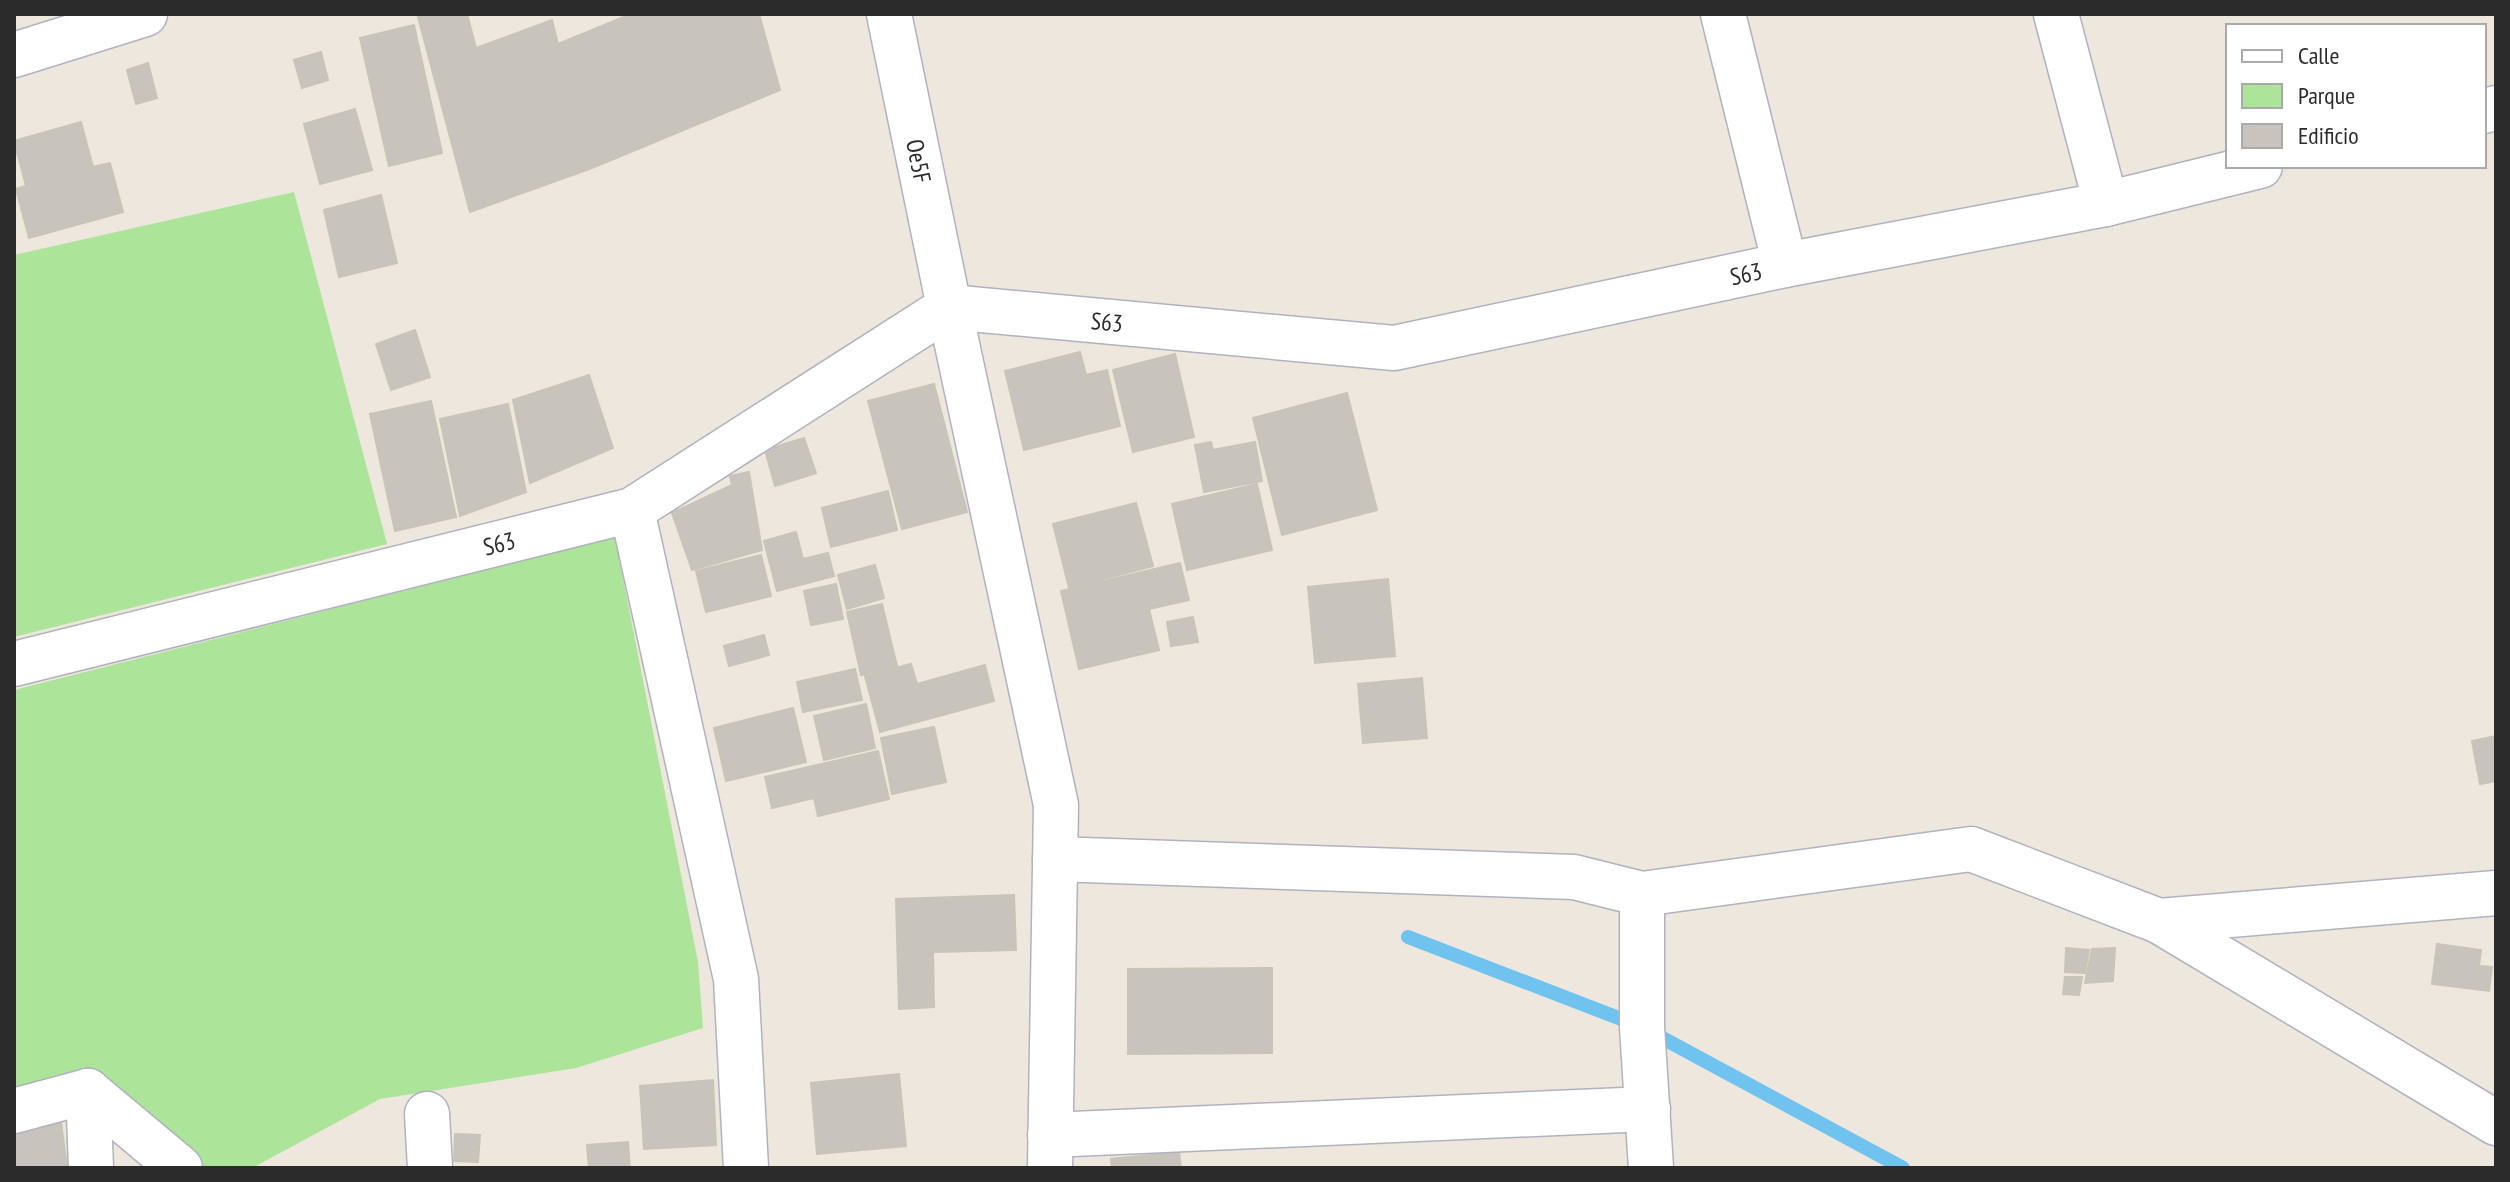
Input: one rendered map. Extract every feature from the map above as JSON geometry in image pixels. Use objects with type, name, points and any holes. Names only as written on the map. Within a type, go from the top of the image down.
[{"type":"street","points":[[14,55],[145,14]]},
{"type":"street","name":"Oe5F","points":[[889,14],[1056,805],[1050,1152]]},
{"type":"street","points":[[1723,14],[1785,265]]},
{"type":"street","points":[[2056,14],[2106,204]]},
{"type":"street","name":"S63","points":[[14,664],[632,510],[949,307],[1394,348],[1785,265],[2106,204],[2252,168]]},
{"type":"street","points":[[632,510],[736,979],[746,1168]]},
{"type":"street","points":[[1055,859],[1574,877],[1642,894],[1971,849],[2159,921],[2496,1123]]},
{"type":"street","points":[[2159,921],[2496,893]]},
{"type":"street","points":[[1642,894],[1642,1027],[1651,1168]]},
{"type":"street","points":[[14,1111],[88,1091]]},
{"type":"street","points":[[88,1091],[91,1168]]},
{"type":"street","points":[[88,1091],[180,1168]]},
{"type":"street","points":[[1050,1152],[1648,1109]]},
{"type":"street","points":[[427,1114],[430,1168]]},
{"type":"green space","points":[[294,192],[387,544],[14,637],[14,255]]},
{"type":"green space","points":[[615,537],[698,962],[703,1028],[576,1068],[380,1099],[252,1168],[180,1168],[88,1091],[14,1105],[14,690]]},
{"type":"building","points":[[467,14],[476,48],[552,20],[558,44],[631,14],[759,14],[780,90],[592,168],[470,212],[418,17]]},
{"type":"building","points":[[414,25],[442,153],[389,166],[360,38]]},
{"type":"building","points":[[321,52],[328,80],[302,88],[294,60]]},
{"type":"building","points":[[148,63],[157,98],[136,104],[127,70]]},
{"type":"building","points":[[355,109],[372,170],[320,184],[304,124]]},
{"type":"building","points":[[81,122],[93,167],[110,163],[123,212],[29,238],[16,189],[26,186],[14,141]]},
{"type":"building","points":[[381,195],[397,263],[339,277],[324,210]]},
{"type":"building","points":[[415,330],[430,377],[391,390],[376,344]]},
{"type":"building","points":[[1080,352],[1086,375],[1107,370],[1120,426],[1024,450],[1005,371]]},
{"type":"building","points":[[1175,354],[1194,437],[1133,452],[1113,370]]},
{"type":"building","points":[[589,375],[613,448],[530,483],[513,400]]},
{"type":"building","points":[[934,384],[967,512],[902,529],[868,401]]},
{"type":"building","points":[[1347,393],[1377,510],[1282,535],[1253,418]]},
{"type":"building","points":[[431,401],[456,517],[395,531],[370,414]]},
{"type":"building","points":[[508,404],[526,492],[460,516],[440,419]]},
{"type":"building","points":[[804,438],[816,473],[775,486],[765,450]]},
{"type":"building","points":[[1211,442],[1213,450],[1255,442],[1262,481],[1204,492],[1195,445]]},
{"type":"building","points":[[749,472],[762,550],[692,570],[672,513],[732,485],[730,476]]},
{"type":"building","points":[[1257,484],[1272,550],[1187,570],[1172,504]]},
{"type":"building","points":[[888,491],[897,530],[831,547],[822,508]]},
{"type":"building","points":[[1136,503],[1153,566],[1069,588],[1053,524]]},
{"type":"building","points":[[796,532],[803,559],[828,553],[834,576],[777,591],[764,541]]},
{"type":"building","points":[[761,555],[771,596],[706,612],[696,571]]},
{"type":"building","points":[[1180,563],[1189,600],[1149,609],[1159,650],[1079,669],[1061,591]]},
{"type":"building","points":[[875,565],[884,598],[847,609],[838,575]]},
{"type":"building","points":[[1388,579],[1395,656],[1315,663],[1308,587]]},
{"type":"building","points":[[836,584],[843,619],[811,625],[804,591]]},
{"type":"building","points":[[882,604],[897,666],[861,675],[847,612]]},
{"type":"building","points":[[1193,617],[1198,642],[1171,646],[1167,622]]},
{"type":"building","points":[[764,635],[769,655],[729,666],[724,646]]},
{"type":"building","points":[[911,664],[917,684],[985,665],[994,701],[880,732],[865,676]]},
{"type":"building","points":[[855,669],[862,700],[803,712],[797,682]]},
{"type":"building","points":[[1422,678],[1427,738],[1363,743],[1358,684]]},
{"type":"building","points":[[866,704],[875,748],[824,760],[814,716]]},
{"type":"building","points":[[793,708],[806,762],[726,781],[714,728]]},
{"type":"building","points":[[934,727],[946,782],[892,794],[881,738]]},
{"type":"building","points":[[2496,736],[2496,781],[2480,784],[2472,741]]},
{"type":"building","points":[[878,751],[889,799],[818,816],[814,798],[772,808],[765,777]]},
{"type":"building","points":[[1014,895],[1016,950],[933,952],[934,1007],[899,1009],[896,899]]},
{"type":"building","points":[[2437,944],[2481,950],[2479,966],[2492,967],[2489,991],[2432,984]]},
{"type":"building","points":[[2066,948],[2089,950],[2085,973],[2065,972]]},
{"type":"building","points":[[2115,948],[2113,981],[2085,983],[2092,949]]},
{"type":"building","points":[[1272,968],[1272,1053],[1128,1054],[1128,969]]},
{"type":"building","points":[[2065,977],[2082,977],[2079,995],[2063,994]]},
{"type":"building","points":[[899,1074],[906,1146],[817,1154],[811,1083]]},
{"type":"building","points":[[713,1080],[716,1145],[644,1149],[640,1086]]},
{"type":"building","points":[[60,1114],[67,1168],[14,1168],[14,1121]]},
{"type":"building","points":[[455,1134],[480,1135],[478,1162],[454,1161]]},
{"type":"building","points":[[628,1142],[630,1168],[589,1168],[587,1145]]},
{"type":"building","points":[[1179,1152],[1181,1168],[1112,1168],[1111,1159]]},
{"type":"waterway","points":[[1408,937],[1642,1027],[1903,1168]]}]
